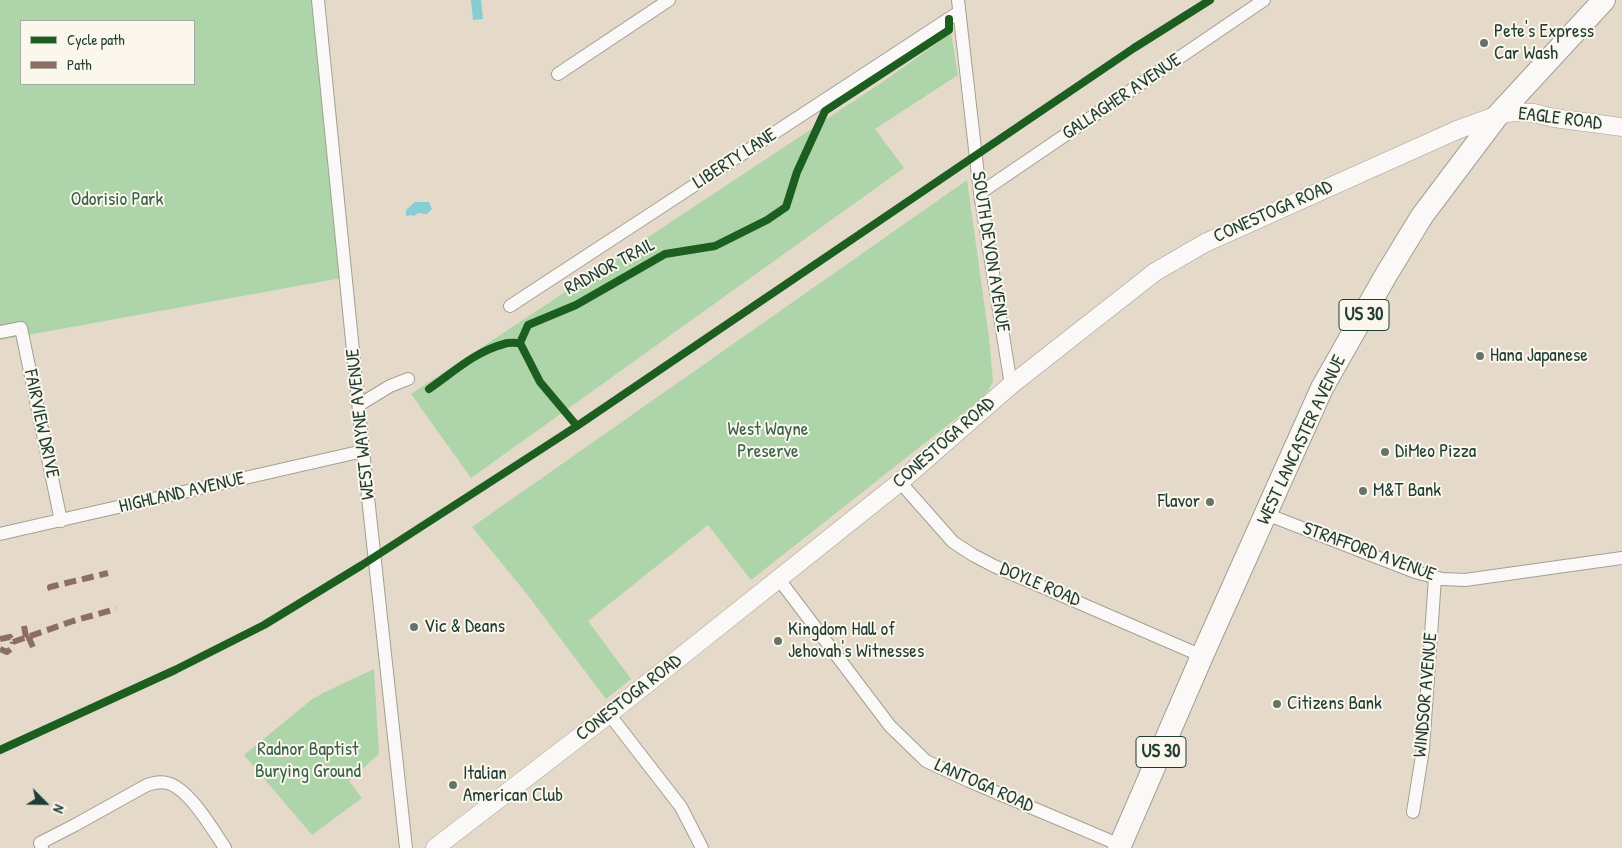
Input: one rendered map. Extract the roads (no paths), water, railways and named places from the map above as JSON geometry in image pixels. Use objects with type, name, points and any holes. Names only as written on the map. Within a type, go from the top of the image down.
[{"type":"highway","name":"WEST LANCASTER AVENUE","points":[[1120,846],[1202,656],[1322,388],[1386,275],[1422,216],[1498,115],[1604,0]]},
{"type":"main road","name":"EAGLE ROAD","points":[[1498,115],[1514,112],[1534,113],[1554,118],[1622,127]]},
{"type":"main road","name":"CONESTOGA ROAD","points":[[435,848],[608,714],[900,482],[1011,385],[1155,272],[1182,255],[1205,244],[1456,130],[1498,115]]},
{"type":"street","name":"WEST WAYNE AVENUE","points":[[318,0],[363,451],[406,848]]},
{"type":"street","points":[[558,74],[669,0]]},
{"type":"street","name":"GALLAGHER AVENUE","points":[[980,193],[1264,0]]},
{"type":"street","name":"SOUTH DEVON AVENUE","points":[[959,6],[980,193],[1011,385]]},
{"type":"street","name":"LIBERTY LANE","points":[[510,306],[959,6]]},
{"type":"street","name":"FAIRVIEW DRIVE","points":[[0,332],[21,328],[61,521]]},
{"type":"street","points":[[359,405],[390,386],[408,379]]},
{"type":"street","name":"HIGHLAND AVENUE","points":[[0,534],[363,451]]},
{"type":"street","name":"DOYLE ROAD","points":[[900,482],[953,542],[973,555],[994,566],[1202,656]]},
{"type":"street","name":"STRAFFORD AVENUE","points":[[1266,514],[1415,572],[1442,579],[1465,580],[1622,558]]},
{"type":"street","name":"LANTOGA ROAD","points":[[778,578],[890,726],[926,761],[1120,846]]},
{"type":"street","name":"WINDSOR AVENUE","points":[[1413,812],[1422,749],[1435,578]]},
{"type":"street","points":[[608,714],[681,807],[702,848]]},
{"type":"street","points":[[42,848],[40,843],[147,785],[159,782],[174,785],[190,800],[202,813],[225,848]]},
{"type":"water","points":[[471,0],[481,0],[483,19],[473,20]]},
{"type":"water","points":[[415,202],[429,202],[432,209],[427,214],[418,213],[414,216],[406,216],[406,210]]},
{"type":"place","name":"Pete's Express Car Wash","points":[[1484,43]]},
{"type":"place","name":"Hana Japanese","points":[[1480,356]]},
{"type":"place","name":"DiMeo Pizza","points":[[1385,452]]},
{"type":"place","name":"M&T Bank","points":[[1363,491]]},
{"type":"place","name":"Flavor","points":[[1210,502]]},
{"type":"place","name":"Vic & Deans","points":[[414,627]]},
{"type":"place","name":"Kingdom Hall of Jehovah's Witnesses","points":[[778,641]]},
{"type":"place","name":"Citizens Bank","points":[[1277,704]]},
{"type":"place","name":"Italian American Club","points":[[453,785]]},
{"type":"park label","name":"Odorisio Park","points":[[117,200]]},
{"type":"park label","name":"West Wayne Preserve","points":[[768,441]]},
{"type":"park label","name":"Radnor Baptist Burying Ground","points":[[308,761]]}]
